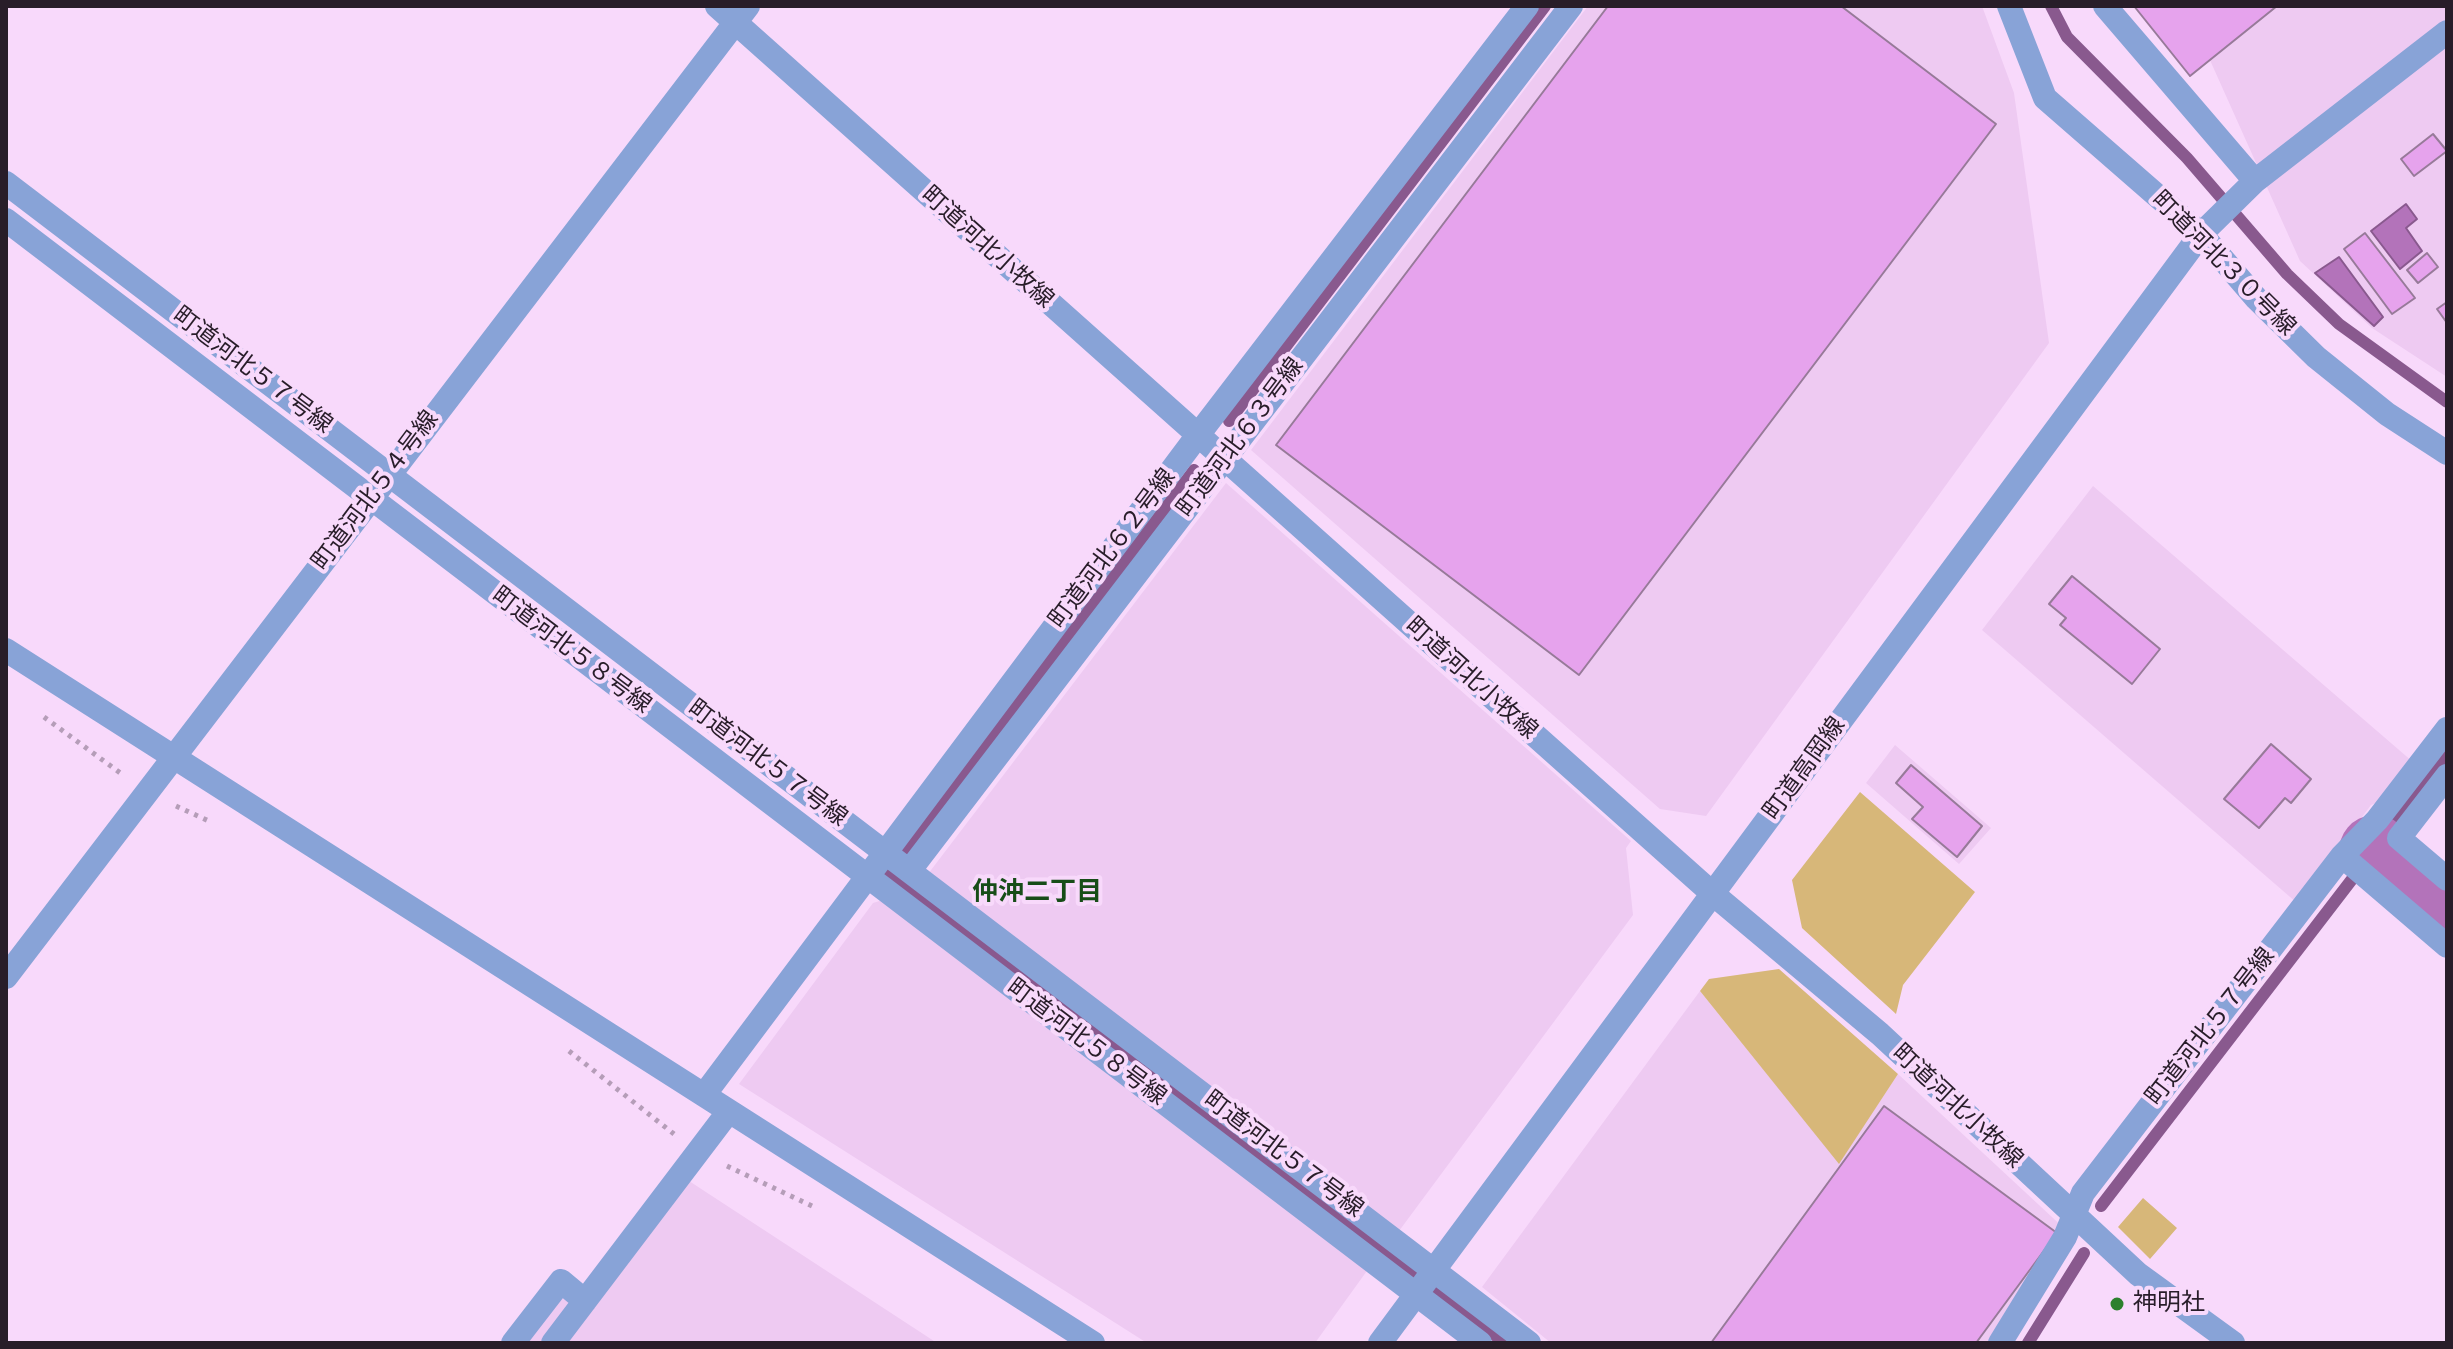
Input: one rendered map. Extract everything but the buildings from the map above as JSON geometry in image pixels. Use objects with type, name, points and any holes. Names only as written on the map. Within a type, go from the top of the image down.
[{"type":"street","name":"町道河北小牧線","points":[[717,6],[741,14],[1198,435],[1713,894],[1880,1034],[2138,1274],[2233,1343]]},
{"type":"street","name":"町道河北６２号線","points":[[704,1095],[1198,435],[1527,6]]},
{"type":"street","name":"町道河北６３号線","points":[[910,870],[1571,6]]},
{"type":"street","name":"町道河北３０号線","points":[[2009,6],[2045,98],[2201,234],[2256,298],[2316,357],[2387,414],[2447,453]]},
{"type":"street","points":[[2105,6],[2255,181]]},
{"type":"street","name":"町道河北５４号線","points":[[6,977],[741,14]]},
{"type":"street","name":"町道高岡線","points":[[1380,1343],[2201,234],[2255,181],[2447,32]]},
{"type":"street","name":"町道河北５７号線","points":[[6,183],[1529,1343]]},
{"type":"street","name":"町道河北５８号線","points":[[6,220],[1480,1343]]},
{"type":"street","points":[[6,650],[1093,1343]]},
{"type":"street","name":"町道河北５７号線","points":[[2000,1343],[2065,1237],[2083,1193],[2354,866],[2377,820],[2447,729]]},
{"type":"street","points":[[2447,776],[2399,838],[2447,879]]},
{"type":"street","points":[[2354,866],[2447,946]]},
{"type":"street","points":[[553,1343],[729,1111]]},
{"type":"street","points":[[513,1343],[561,1281],[585,1301]]},
{"type":"shaded area","points":[[1588,6],[1982,6],[2014,93],[2049,343],[1706,816],[1660,809],[1251,450]]},
{"type":"shaded area","points":[[2179,6],[2447,6],[2447,377],[2372,328],[2300,261],[2192,20]]},
{"type":"shaded area","points":[[2406,204],[2417,219],[2406,228],[2422,251],[2400,269],[2371,231]]},
{"type":"shaded area","points":[[2339,257],[2383,317],[2374,326],[2315,273]]},
{"type":"shaded area","points":[[1226,483],[1631,841],[1626,848],[1633,915],[1399,1231],[928,874]]},
{"type":"shaded area","points":[[2093,486],[2413,762],[2383,800],[2371,805],[2297,903],[1982,630]]},
{"type":"shaded area","points":[[1895,745],[1991,828],[1959,864],[1866,783]]},
{"type":"shaded area","points":[[1860,792],[1975,892],[1903,985],[1896,1014],[1802,928],[1792,880]]},
{"type":"shaded area","points":[[886,899],[1369,1268],[1315,1343],[1147,1343],[739,1084],[873,903]]},
{"type":"shaded area","points":[[1779,969],[1898,1074],[1839,1164],[1700,991],[1709,979]]},
{"type":"shaded area","points":[[1700,991],[1839,1163],[1898,1074],[2067,1231],[1997,1343],[1551,1343],[1482,1287]]},
{"type":"shaded area","points":[[686,1179],[937,1343],[502,1343],[558,1269],[585,1289]]},
{"type":"shaded area","points":[[2143,1198],[2177,1228],[2150,1259],[2118,1227]]},
{"type":"waterway","points":[[1229,421],[1545,6]]},
{"type":"waterway","points":[[2051,6],[2067,37],[2187,158],[2287,274],[2339,324],[2447,402]]},
{"type":"waterway","points":[[1194,470],[889,873],[1505,1343]]},
{"type":"waterway","points":[[2397,821],[2447,756]]},
{"type":"waterway","points":[[2365,864],[2375,851]]},
{"type":"waterway","points":[[2375,851],[2447,913]]},
{"type":"waterway","points":[[2101,1206],[2353,878]]},
{"type":"waterway","points":[[2028,1343],[2084,1253]]},
{"type":"place","name":"神明社","points":[[2117,1304]]},
{"type":"district","name":"仲沖二丁目","points":[[1037,893]]}]
